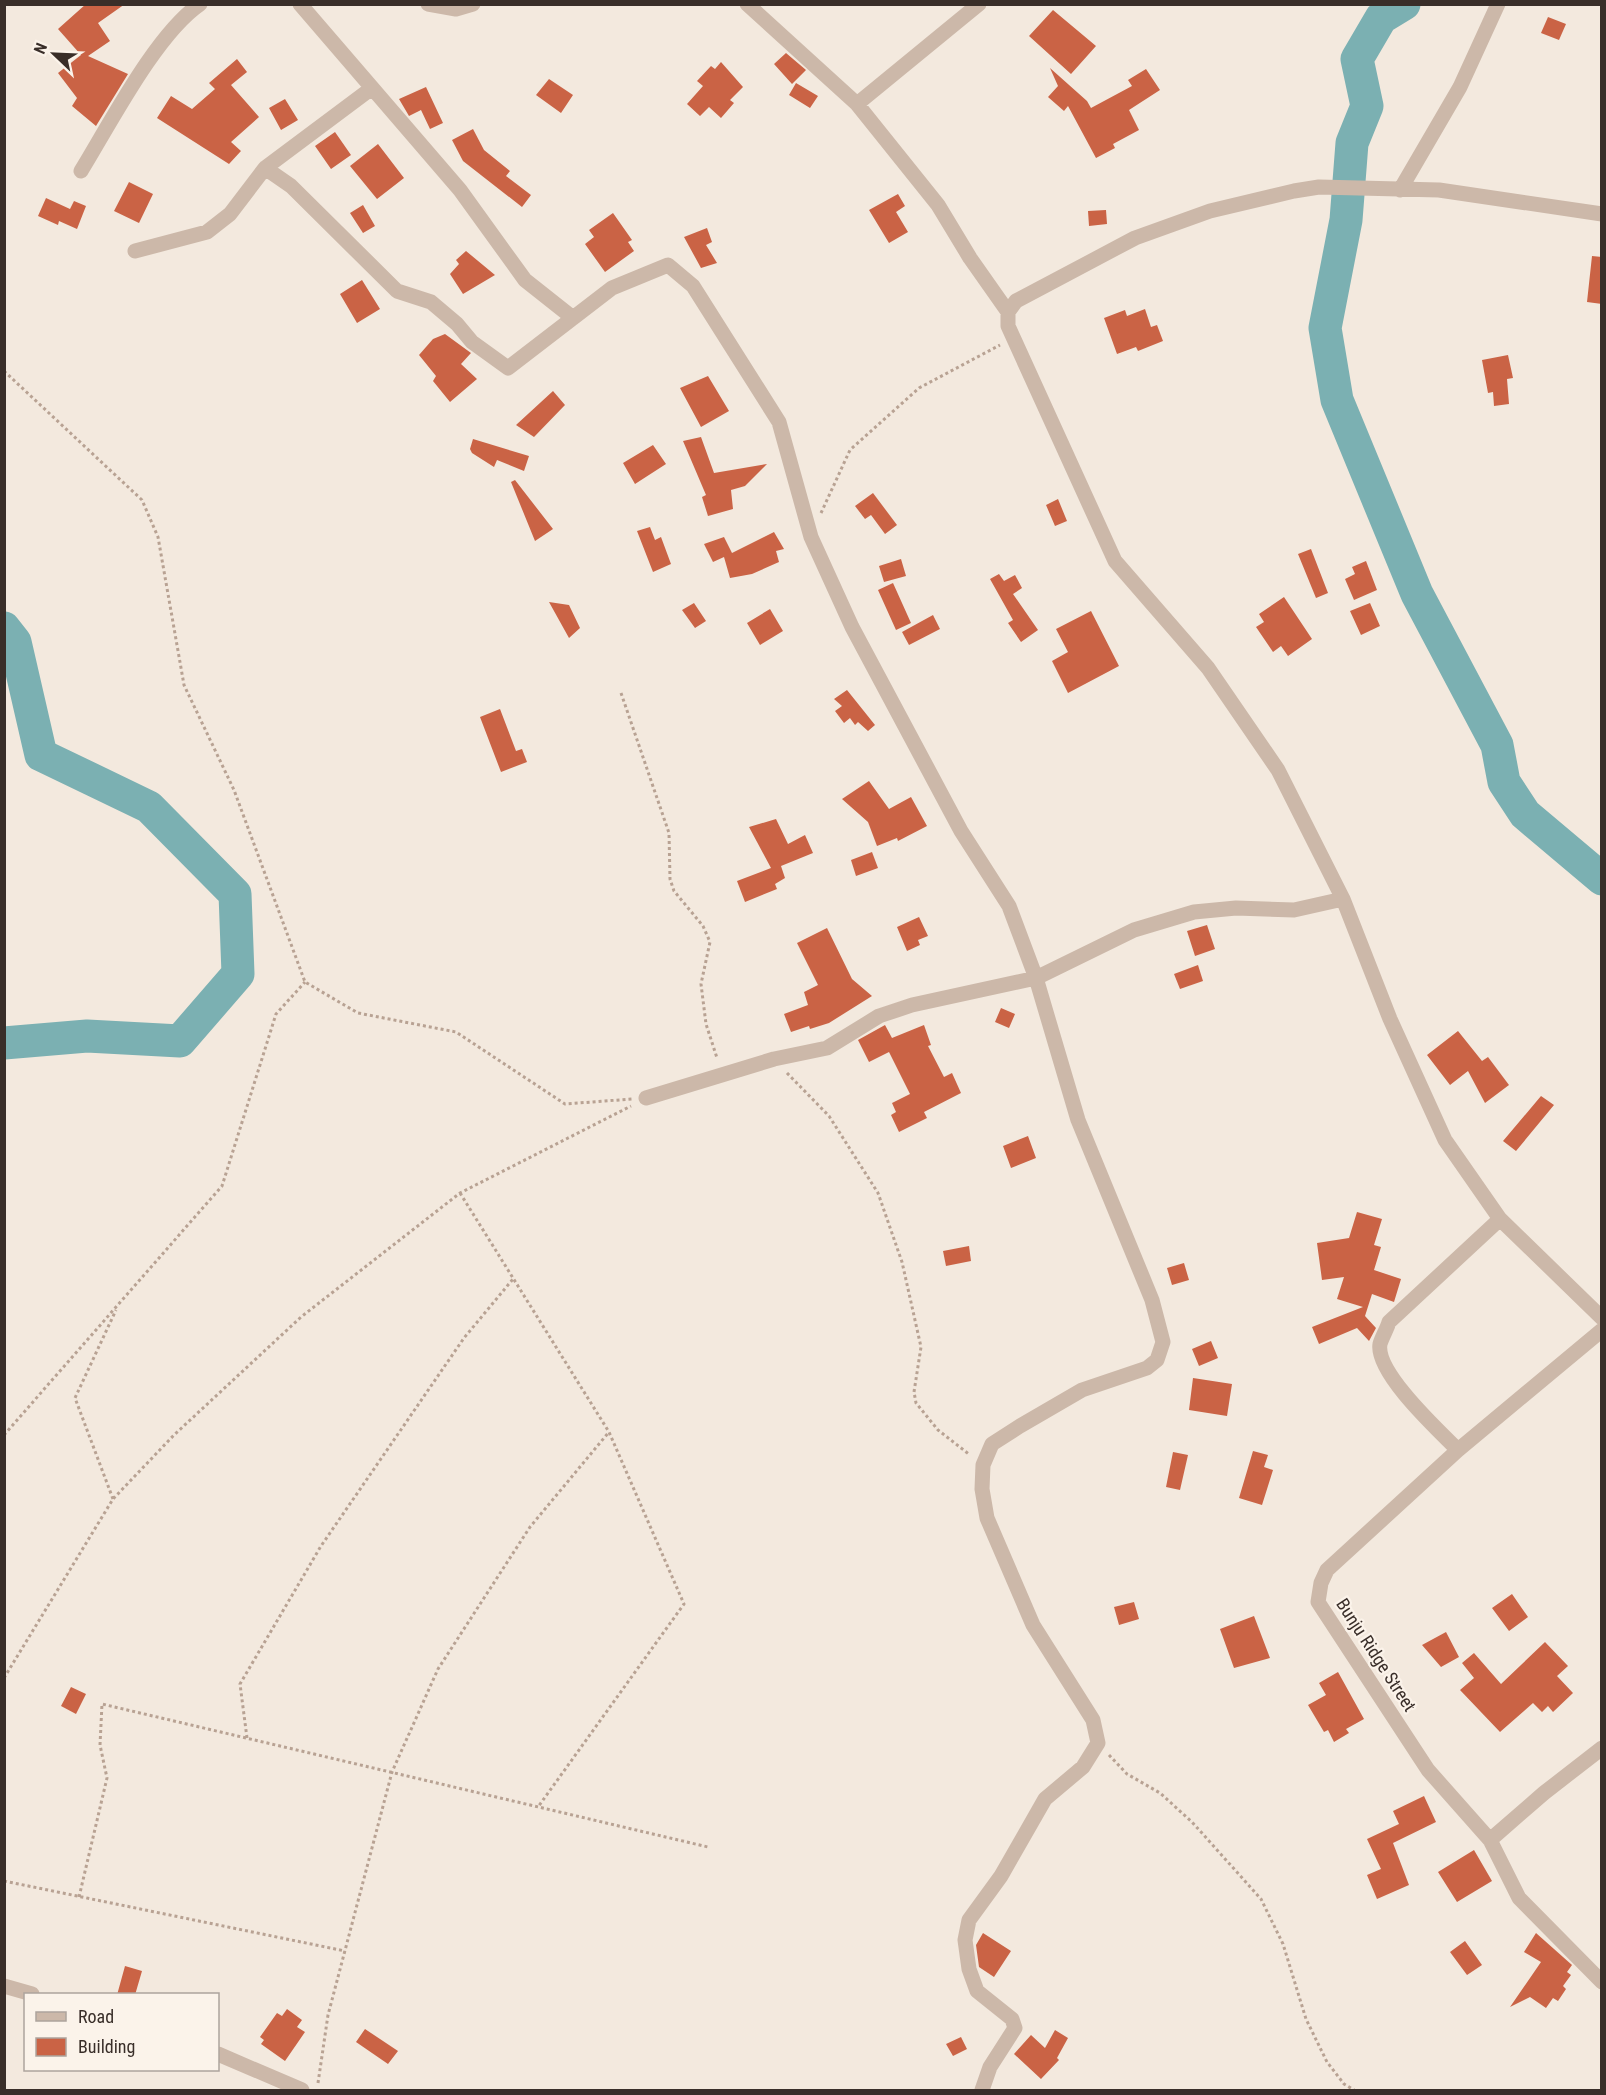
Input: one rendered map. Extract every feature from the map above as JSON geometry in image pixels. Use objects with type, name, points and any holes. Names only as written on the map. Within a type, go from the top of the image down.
[{"type":"street","points":[[81,171],[163,41],[186,14],[200,4]]},
{"type":"street","points":[[300,4],[460,190],[525,280],[573,318]]},
{"type":"street","points":[[428,4],[456,9],[473,4]]},
{"type":"street","points":[[747,4],[857,104],[938,205],[970,258],[1008,312],[1008,326],[1115,561],[1208,668],[1278,770],[1343,899],[1390,1018],[1445,1140],[1500,1219],[1602,1318]]},
{"type":"street","points":[[857,104],[979,4]]},
{"type":"street","points":[[1396,190],[1460,87],[1498,4]]},
{"type":"street","points":[[135,251],[207,232],[230,214],[265,168],[372,88]]},
{"type":"street","points":[[265,168],[291,186],[397,291],[431,302],[458,324],[472,342],[508,368],[612,288],[668,265],[693,286],[779,422],[811,537],[852,627],[961,831],[1009,906],[1036,978],[1078,1120],[1152,1300],[1163,1342],[1157,1360],[1147,1368],[1082,1390],[1020,1426],[992,1444],[983,1465],[982,1489],[987,1518],[1033,1625],[1093,1720],[1098,1743],[1083,1767],[1046,1798],[1001,1876],[969,1920],[965,1940],[977,1990],[1012,2019],[1016,2028],[990,2067],[982,2091]]},
{"type":"street","points":[[1008,312],[1016,301],[1135,238],[1210,211],[1319,187],[1439,190],[1602,214]]},
{"type":"street","points":[[646,1098],[774,1059],[827,1048],[879,1016],[912,1005],[1036,978],[1134,930],[1194,912],[1236,908],[1294,910],[1343,899]]},
{"type":"street","points":[[1458,1450],[1400,1390],[1384,1362],[1380,1345],[1389,1322],[1500,1219]]},
{"type":"street","name":"Bunju Ridge Street","points":[[1602,1330],[1458,1450],[1327,1570],[1321,1583],[1318,1602],[1428,1770],[1490,1840],[1519,1898],[1602,1982]]},
{"type":"street","points":[[1490,1840],[1544,1793],[1602,1748]]},
{"type":"street","points":[[4,1986],[26,1993]]},
{"type":"street","points":[[219,2054],[302,2091]]},
{"type":"path","points":[[811,537],[849,450],[918,388],[1014,338]]},
{"type":"path","points":[[4,370],[142,500],[158,537],[184,685],[234,790],[305,982],[358,1013],[456,1032],[565,1104],[646,1098]]},
{"type":"path","points":[[621,693],[669,833],[672,885],[703,926],[710,942],[701,984],[706,1024],[722,1075]]},
{"type":"path","points":[[4,1435],[222,1186],[276,1014],[305,982]]},
{"type":"path","points":[[774,1059],[830,1116],[878,1193],[902,1262],[921,1347],[914,1392],[916,1404],[938,1430],[983,1465]]},
{"type":"path","points":[[4,1678],[113,1499],[174,1435],[301,1317],[460,1193],[646,1098]]},
{"type":"path","points":[[460,1193],[609,1432],[684,1604],[538,1807]]},
{"type":"path","points":[[247,1738],[240,1684],[321,1546],[464,1338],[513,1279]]},
{"type":"path","points":[[113,1499],[75,1398],[117,1306]]},
{"type":"path","points":[[316,2091],[328,2015],[392,1772],[438,1669],[530,1527],[609,1432]]},
{"type":"path","points":[[79,1896],[107,1778],[100,1745],[102,1704],[708,1847]]},
{"type":"path","points":[[1098,1743],[1127,1774],[1160,1793],[1192,1822],[1261,1899],[1283,1944],[1306,2019],[1316,2040],[1327,2062],[1344,2084],[1354,2091]]},
{"type":"path","points":[[4,1881],[345,1951]]},
{"type":"building","points":[[86,4],[125,4],[98,23],[110,41],[88,56],[128,74],[96,126],[72,106],[77,98],[58,73],[81,55],[58,29]]},
{"type":"building","points":[[1053,10],[1096,46],[1071,74],[1029,36]]},
{"type":"building","points":[[1548,17],[1566,24],[1559,40],[1541,33]]},
{"type":"building","points":[[786,53],[806,70],[792,84],[774,64]]},
{"type":"building","points":[[237,59],[247,72],[231,85],[259,117],[231,142],[241,151],[229,164],[157,118],[171,96],[192,109],[215,89],[209,83]]},
{"type":"building","points":[[721,62],[743,87],[730,100],[734,103],[721,118],[709,107],[700,116],[687,104],[703,86],[697,81],[711,66],[715,69]]},
{"type":"building","points":[[1050,68],[1087,101],[1091,108],[1132,86],[1128,80],[1146,69],[1160,90],[1129,110],[1139,130],[1113,144],[1115,148],[1096,158],[1068,106],[1064,111],[1048,97],[1058,86]]},
{"type":"building","points":[[549,79],[573,95],[561,113],[536,95]]},
{"type":"building","points":[[796,83],[818,96],[810,108],[789,95]]},
{"type":"building","points":[[426,87],[443,123],[430,129],[421,110],[409,116],[399,99]]},
{"type":"building","points":[[285,99],[298,120],[281,130],[269,108]]},
{"type":"building","points":[[473,129],[484,150],[510,171],[506,176],[531,195],[522,207],[463,161],[452,140]]},
{"type":"building","points":[[335,132],[351,155],[331,169],[315,146]]},
{"type":"building","points":[[378,144],[404,178],[377,199],[350,166]]},
{"type":"building","points":[[129,182],[153,194],[139,223],[114,211]]},
{"type":"building","points":[[898,194],[905,206],[896,212],[908,232],[889,243],[869,210]]},
{"type":"building","points":[[46,198],[70,209],[74,201],[86,206],[77,229],[59,221],[58,225],[38,216]]},
{"type":"building","points":[[363,205],[375,226],[363,233],[350,213]]},
{"type":"building","points":[[1106,210],[1107,224],[1089,226],[1088,211]]},
{"type":"building","points":[[613,213],[632,240],[628,242],[634,251],[605,272],[585,244],[594,237],[589,230]]},
{"type":"building","points":[[707,228],[712,242],[706,245],[717,263],[701,268],[684,237]]},
{"type":"building","points":[[466,251],[495,275],[463,294],[450,274],[459,264],[456,260]]},
{"type":"building","points":[[1592,256],[1602,257],[1602,304],[1587,302]]},
{"type":"building","points":[[362,280],[380,309],[357,323],[340,294]]},
{"type":"building","points":[[1145,309],[1151,327],[1157,325],[1163,341],[1138,351],[1136,347],[1117,354],[1104,318],[1125,310],[1127,316]]},
{"type":"building","points":[[445,334],[471,353],[461,364],[477,379],[450,402],[433,381],[436,376],[419,355],[433,339]]},
{"type":"building","points":[[1508,355],[1513,378],[1507,379],[1509,404],[1494,406],[1493,392],[1488,393],[1482,360]]},
{"type":"building","points":[[708,376],[729,411],[701,427],[680,388]]},
{"type":"building","points":[[553,391],[565,405],[534,437],[516,425]]},
{"type":"building","points":[[701,437],[714,473],[767,464],[745,486],[731,490],[733,509],[708,516],[702,497],[706,495],[683,441]]},
{"type":"building","points":[[473,439],[529,456],[524,471],[497,460],[494,467],[472,453],[470,449]]},
{"type":"building","points":[[653,445],[666,464],[635,484],[623,463]]},
{"type":"building","points":[[515,480],[553,529],[535,541],[511,482]]},
{"type":"building","points":[[873,493],[897,525],[885,534],[871,515],[865,519],[855,506]]},
{"type":"building","points":[[1058,499],[1067,521],[1055,526],[1046,505]]},
{"type":"building","points":[[650,527],[655,540],[661,537],[671,564],[653,572],[637,531]]},
{"type":"building","points":[[774,532],[784,549],[776,551],[779,562],[752,574],[730,578],[724,557],[713,562],[704,544],[724,537],[732,553]]},
{"type":"building","points":[[1311,549],[1328,593],[1316,598],[1298,554]]},
{"type":"building","points":[[901,559],[906,576],[884,582],[879,566]]},
{"type":"building","points":[[1366,561],[1377,590],[1354,600],[1345,579],[1355,574],[1352,567]]},
{"type":"building","points":[[999,574],[1004,581],[1015,575],[1022,588],[1013,594],[1038,630],[1021,642],[1008,623],[1013,620],[990,579]]},
{"type":"building","points":[[893,583],[911,623],[896,630],[878,590]]},
{"type":"building","points":[[1284,597],[1312,639],[1288,656],[1281,646],[1273,652],[1256,627],[1264,622],[1259,614]]},
{"type":"building","points":[[549,602],[569,605],[580,628],[569,638]]},
{"type":"building","points":[[694,603],[706,621],[695,628],[682,610]]},
{"type":"building","points":[[1370,603],[1380,626],[1361,635],[1350,611]]},
{"type":"building","points":[[770,609],[783,631],[760,645],[747,623]]},
{"type":"building","points":[[1091,611],[1119,666],[1068,693],[1052,661],[1068,652],[1056,629]]},
{"type":"building","points":[[933,615],[940,629],[909,645],[902,632]]},
{"type":"building","points":[[847,690],[875,725],[868,731],[858,722],[855,725],[850,718],[844,723],[835,711],[842,706],[834,699]]},
{"type":"building","points":[[500,709],[516,751],[522,749],[527,762],[501,772],[480,717]]},
{"type":"building","points":[[869,781],[889,809],[911,797],[927,826],[898,841],[897,838],[877,846],[868,822],[842,799]]},
{"type":"building","points":[[776,819],[788,844],[805,835],[813,853],[781,866],[785,878],[775,884],[777,889],[745,902],[737,881],[771,868],[749,827]]},
{"type":"building","points":[[872,852],[878,868],[856,876],[851,860]]},
{"type":"building","points":[[919,917],[928,936],[918,940],[920,945],[907,951],[897,927]]},
{"type":"building","points":[[1207,925],[1215,949],[1195,956],[1187,931]]},
{"type":"building","points":[[827,928],[852,979],[872,996],[829,1023],[791,1032],[784,1014],[808,1005],[804,992],[818,985],[797,943]]},
{"type":"building","points":[[1198,965],[1203,981],[1180,989],[1174,974]]},
{"type":"building","points":[[1001,1008],[1015,1014],[1009,1028],[995,1022]]},
{"type":"building","points":[[885,1025],[892,1038],[924,1025],[931,1045],[928,1046],[944,1077],[952,1073],[961,1093],[924,1112],[927,1118],[899,1132],[891,1115],[896,1112],[892,1103],[910,1094],[889,1052],[869,1062],[858,1040]]},
{"type":"building","points":[[1458,1031],[1482,1061],[1488,1057],[1509,1085],[1485,1103],[1468,1071],[1450,1085],[1427,1055]]},
{"type":"building","points":[[1541,1096],[1554,1105],[1516,1151],[1503,1141]]},
{"type":"building","points":[[1028,1136],[1036,1158],[1011,1168],[1003,1146]]},
{"type":"building","points":[[1357,1212],[1382,1219],[1374,1245],[1381,1247],[1374,1270],[1401,1279],[1394,1302],[1372,1294],[1365,1316],[1376,1328],[1369,1341],[1357,1328],[1319,1344],[1312,1327],[1363,1307],[1337,1299],[1344,1277],[1322,1280],[1317,1243],[1349,1238]]},
{"type":"building","points":[[969,1246],[971,1261],[946,1266],[943,1251]]},
{"type":"building","points":[[1184,1263],[1189,1280],[1172,1285],[1167,1268]]},
{"type":"building","points":[[1211,1341],[1218,1358],[1199,1366],[1192,1349]]},
{"type":"building","points":[[1193,1378],[1232,1384],[1227,1416],[1189,1410]]},
{"type":"building","points":[[1253,1451],[1268,1455],[1264,1467],[1273,1470],[1262,1505],[1239,1498]]},
{"type":"building","points":[[1173,1452],[1188,1455],[1180,1490],[1166,1487]]},
{"type":"building","points":[[1512,1594],[1528,1617],[1509,1631],[1492,1608]]},
{"type":"building","points":[[1134,1602],[1139,1619],[1119,1625],[1114,1607]]},
{"type":"building","points":[[1254,1616],[1270,1658],[1234,1668],[1220,1629]]},
{"type":"building","points":[[1446,1632],[1459,1657],[1441,1667],[1422,1645]]},
{"type":"building","points":[[1545,1642],[1568,1666],[1557,1676],[1573,1693],[1553,1712],[1548,1706],[1542,1712],[1533,1703],[1500,1732],[1460,1690],[1474,1678],[1462,1663],[1474,1653],[1501,1684]]},
{"type":"building","points":[[1338,1672],[1364,1719],[1346,1729],[1349,1733],[1334,1742],[1328,1730],[1324,1732],[1308,1705],[1326,1695],[1319,1683]]},
{"type":"building","points":[[71,1687],[86,1694],[76,1714],[61,1706]]},
{"type":"building","points":[[1424,1796],[1436,1822],[1393,1843],[1409,1885],[1377,1899],[1367,1875],[1381,1869],[1367,1839],[1399,1824],[1393,1811]]},
{"type":"building","points":[[1474,1850],[1492,1881],[1457,1902],[1438,1872]]},
{"type":"building","points":[[983,1933],[1011,1951],[994,1977],[979,1967],[976,1945]]},
{"type":"building","points":[[1536,1933],[1572,1965],[1567,1972],[1571,1975],[1563,1986],[1566,1989],[1558,2001],[1553,1998],[1546,2008],[1530,1997],[1510,2007],[1541,1962],[1524,1952]]},
{"type":"building","points":[[1465,1941],[1482,1965],[1467,1975],[1450,1952]]},
{"type":"building","points":[[125,1966],[142,1971],[136,1993],[118,1993]]},
{"type":"building","points":[[287,2009],[302,2020],[297,2027],[305,2032],[285,2061],[261,2044],[264,2040],[260,2037],[277,2013],[282,2016]]},
{"type":"building","points":[[365,2029],[398,2051],[388,2064],[356,2042]]},
{"type":"building","points":[[1055,2030],[1068,2038],[1057,2058],[1059,2060],[1041,2079],[1014,2054],[1031,2035],[1045,2048]]},
{"type":"building","points":[[961,2037],[967,2049],[953,2056],[946,2044]]},
{"type":"waterway","points":[[1404,4],[1381,18],[1357,59],[1367,106],[1352,143],[1346,220],[1325,328],[1337,400],[1417,594],[1497,745],[1504,782],[1525,814],[1602,879]]},
{"type":"waterway","points":[[4,628],[15,642],[41,755],[149,807],[235,894],[238,974],[180,1041],[87,1036],[4,1043]]}]
